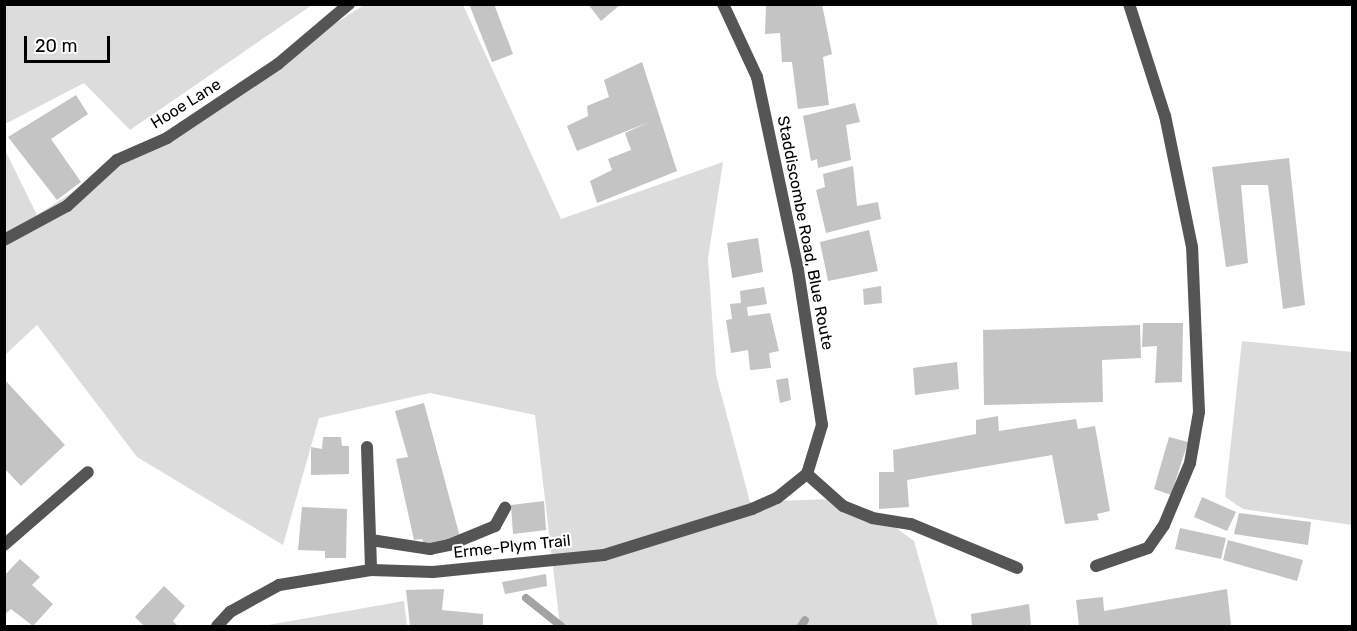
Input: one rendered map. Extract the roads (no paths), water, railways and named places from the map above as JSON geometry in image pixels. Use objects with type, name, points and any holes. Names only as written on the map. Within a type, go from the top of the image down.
[{"type":"street","name":"Hooe Lane","points":[[4,240],[67,206],[117,160],[167,138],[278,64],[349,4]]},
{"type":"street","name":"Staddiscombe Road, Blue Route","points":[[723,4],[757,77],[798,270],[822,425],[807,474]]},
{"type":"street","points":[[1096,566],[1148,548],[1164,525],[1190,463],[1199,412],[1192,247],[1165,116],[1129,4]]},
{"type":"street","points":[[367,447],[371,570]]},
{"type":"street","points":[[4,545],[88,472]]},
{"type":"street","points":[[807,474],[843,506],[872,518],[900,522],[1017,568]]},
{"type":"street","name":"Erme-Plym Trail","points":[[217,627],[230,612],[279,585],[371,570],[433,572],[604,555],[705,528],[752,510],[777,498],[807,474]]},
{"type":"street","points":[[371,540],[430,549],[495,526],[505,508]]},
{"type":"waterway","points":[[526,598],[561,626]]},
{"type":"waterway","points":[[801,626],[805,620]]}]
